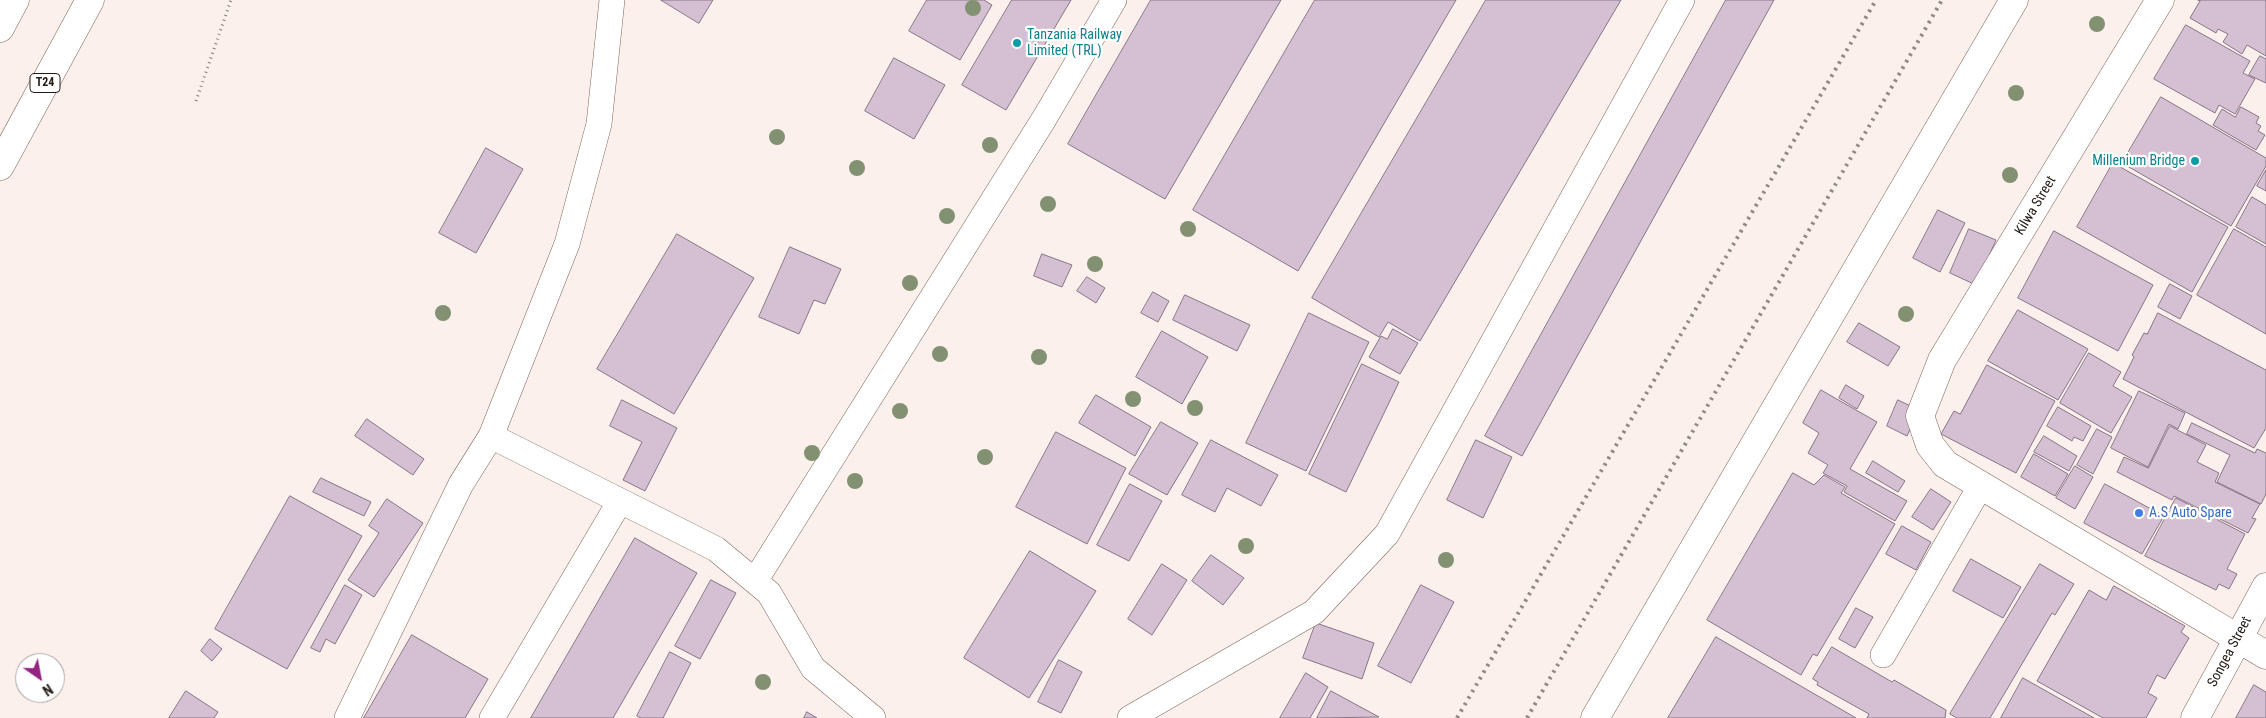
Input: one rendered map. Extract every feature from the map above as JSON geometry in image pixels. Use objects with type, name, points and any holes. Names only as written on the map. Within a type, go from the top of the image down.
[{"type":"main road","points":[[0,28],[15,0]]},
{"type":"main road","name":"T24","points":[[0,166],[90,0]]},
{"type":"main road","points":[[1595,718],[2014,0]]},
{"type":"main road","name":"Kilwa Street","points":[[1981,486],[1945,464],[1930,445],[1920,416],[1942,360],[2160,0]]},
{"type":"main road","points":[[1981,486],[2266,655]]},
{"type":"main road","name":"Songea Street","points":[[2195,718],[2266,587]]},
{"type":"lane","points":[[348,718],[461,484],[491,436],[567,244],[599,124],[612,0]]},
{"type":"lane","points":[[754,581],[1044,119],[1114,0]]},
{"type":"lane","points":[[1130,718],[1314,612],[1387,534],[1682,0]]},
{"type":"lane","points":[[491,436],[716,549],[769,593],[813,668],[869,717]]},
{"type":"lane","points":[[1883,655],[1981,486]]},
{"type":"lane","points":[[492,718],[620,501]]},
{"type":"path","points":[[196,101],[231,0]]},
{"type":"building","points":[[661,0],[713,0],[699,23]]},
{"type":"building","points":[[927,0],[984,0],[992,5],[960,60],[909,31]]},
{"type":"building","name":"Tanzania Railway Limited (TRL)","points":[[1012,0],[1071,0],[1006,110],[962,85]]},
{"type":"building","name":"Tanzania Railway Limited (TRL)","points":[[1151,0],[1281,0],[1165,199],[1068,144]]},
{"type":"building","points":[[1315,0],[1456,0],[1298,271],[1193,210]]},
{"type":"building","points":[[1486,0],[1621,0],[1420,341],[1388,322],[1379,337],[1312,298]]},
{"type":"building","points":[[1726,0],[1774,0],[1522,456],[1485,436]]},
{"type":"building","points":[[2198,0],[2266,0],[2266,56],[2247,45],[2242,54],[2223,42],[2228,34],[2218,29],[2216,33],[2190,18],[2200,1]]},
{"type":"building","points":[[2186,25],[2250,61],[2243,73],[2255,79],[2235,114],[2219,105],[2215,113],[2154,79]]},
{"type":"building","points":[[2260,56],[2266,59],[2266,83],[2249,75]]},
{"type":"building","points":[[894,58],[945,85],[914,139],[865,111]]},
{"type":"building","name":"Millenium Bridge","points":[[2161,97],[2266,158],[2266,166],[2231,226],[2122,163]]},
{"type":"building","points":[[2241,107],[2259,117],[2256,123],[2261,126],[2258,131],[2265,135],[2256,150],[2213,125],[2222,109],[2235,117]]},
{"type":"building","points":[[486,148],[523,169],[476,253],[439,233]]},
{"type":"building","points":[[2113,163],[2228,227],[2192,292],[2077,227]]},
{"type":"building","points":[[2266,170],[2266,191],[2257,186]]},
{"type":"building","points":[[2252,197],[2266,205],[2266,244],[2236,227]]},
{"type":"building","points":[[1938,210],[1965,223],[1940,272],[1913,258]]},
{"type":"building","points":[[1969,229],[1996,240],[1976,285],[1950,273]]},
{"type":"building","points":[[2234,229],[2266,247],[2266,334],[2197,295]]},
{"type":"building","points":[[2054,231],[2153,285],[2118,351],[2018,298]]},
{"type":"building","points":[[677,234],[754,278],[674,414],[597,369]]},
{"type":"building","points":[[790,247],[841,269],[825,304],[814,300],[799,334],[759,317]]},
{"type":"building","points":[[1042,254],[1072,265],[1062,287],[1034,276]]},
{"type":"building","points":[[1087,277],[1105,288],[1096,303],[1077,291]]},
{"type":"building","points":[[2170,284],[2192,296],[2180,319],[2158,307]]},
{"type":"building","points":[[1153,292],[1169,301],[1158,322],[1141,313]]},
{"type":"building","points":[[1185,295],[1250,325],[1237,351],[1173,320]]},
{"type":"building","points":[[2018,310],[2088,349],[2058,400],[1988,361]]},
{"type":"building","points":[[1309,313],[1369,342],[1306,471],[1246,443]]},
{"type":"building","points":[[2158,313],[2266,370],[2266,428],[2254,448],[2123,379],[2134,357],[2132,355],[2144,333],[2147,334]]},
{"type":"building","points":[[1859,323],[1900,347],[1888,366],[1847,342]]},
{"type":"building","points":[[1393,329],[1418,343],[1400,374],[1369,357],[1381,336],[1387,339]]},
{"type":"building","points":[[1162,331],[1208,357],[1182,404],[1136,377]]},
{"type":"building","points":[[2089,353],[2121,372],[2113,386],[2132,397],[2111,433],[2060,403]]},
{"type":"building","points":[[1362,364],[1399,382],[1346,492],[1309,474]]},
{"type":"building","points":[[1987,365],[2055,401],[2016,473],[1941,434],[1954,411],[1960,414]]},
{"type":"building","points":[[1846,385],[1864,396],[1857,409],[1839,398]]},
{"type":"building","points":[[1821,390],[1877,422],[1850,469],[1907,501],[1895,521],[1844,492],[1847,486],[1823,473],[1828,465],[1808,453],[1819,433],[1803,423]]},
{"type":"building","points":[[2139,391],[2185,413],[2178,429],[2169,424],[2148,467],[2111,448]]},
{"type":"building","points":[[1096,395],[1151,427],[1135,456],[1079,423]]},
{"type":"building","points":[[622,400],[677,428],[645,491],[623,480],[642,442],[610,426]]},
{"type":"building","points":[[1898,400],[1919,410],[1907,436],[1887,426]]},
{"type":"building","points":[[2058,407],[2091,426],[2083,441],[2074,437],[2072,441],[2047,426]]},
{"type":"building","points":[[367,419],[424,459],[413,475],[355,436]]},
{"type":"building","points":[[1161,422],[1198,443],[1167,495],[1129,474]]},
{"type":"building","points":[[2192,423],[2255,453],[2257,449],[2266,453],[2266,494],[2261,504],[2217,482],[2230,455],[2187,434]]},
{"type":"building","points":[[2170,426],[2206,445],[2197,462],[2219,473],[2215,482],[2260,504],[2252,518],[2256,519],[2248,533],[2174,496],[2172,500],[2117,472],[2124,457],[2148,468]]},
{"type":"building","points":[[2097,429],[2112,437],[2093,474],[2077,465]]},
{"type":"building","points":[[1056,432],[1126,468],[1087,544],[1016,507]]},
{"type":"building","points":[[2044,436],[2077,456],[2069,471],[2034,452]]},
{"type":"building","points":[[1211,440],[1278,475],[1261,506],[1227,488],[1215,512],[1182,495]]},
{"type":"building","points":[[1476,440],[1512,457],[1483,518],[1447,500]]},
{"type":"building","points":[[2034,454],[2068,474],[2055,496],[2021,477]]},
{"type":"building","points":[[1873,461],[1905,481],[1898,492],[1866,473]]},
{"type":"building","points":[[2075,466],[2093,477],[2075,509],[2056,498]]},
{"type":"building","points":[[1793,473],[1814,485],[1824,475],[1845,487],[1841,493],[1895,524],[1817,656],[1813,654],[1801,675],[1707,620]]},
{"type":"building","points":[[321,478],[371,502],[364,516],[313,492]]},
{"type":"building","points":[[1130,484],[1162,501],[1129,561],[1097,545]]},
{"type":"building","points":[[2105,484],[2164,516],[2142,554],[2084,523]]},
{"type":"building","points":[[1931,489],[1951,502],[1933,530],[1912,517]]},
{"type":"building","points":[[290,496],[362,536],[287,669],[215,629]]},
{"type":"building","points":[[2176,498],[2245,534],[2227,569],[2237,574],[2229,589],[2219,584],[2216,590],[2145,556]]},
{"type":"building","points":[[387,499],[423,523],[374,597],[348,580],[379,533],[369,526]]},
{"type":"building","points":[[1902,526],[1931,542],[1916,570],[1886,554]]},
{"type":"building","points":[[635,538],[697,573],[613,718],[531,718]]},
{"type":"building","points":[[1030,551],[1096,591],[1029,698],[964,658]]},
{"type":"building","points":[[1211,555],[1244,578],[1223,605],[1192,581]]},
{"type":"building","points":[[1971,559],[2021,587],[2003,618],[1953,591]]},
{"type":"building","points":[[1162,564],[1187,580],[1152,635],[1128,619]]},
{"type":"building","points":[[2040,564],[2074,584],[2055,615],[2052,613],[1990,718],[1957,718],[1950,714]]},
{"type":"building","points":[[711,580],[736,593],[700,659],[675,646]]},
{"type":"building","points":[[345,585],[362,595],[335,644],[326,639],[320,652],[311,648]]},
{"type":"building","points":[[1421,585],[1454,602],[1411,683],[1378,666]]},
{"type":"building","points":[[2114,586],[2185,626],[2181,632],[2189,638],[2165,679],[2157,675],[2148,693],[2157,698],[2146,718],[2103,718],[2037,681],[2089,590],[2106,600]]},
{"type":"building","points":[[1856,608],[1873,617],[1855,648],[1839,639]]},
{"type":"building","points":[[1316,623],[1374,643],[1362,679],[1303,658]]},
{"type":"building","points":[[412,635],[488,679],[465,718],[364,718]]},
{"type":"building","points":[[1716,637],[1856,718],[1668,718]]},
{"type":"building","points":[[210,639],[222,649],[212,661],[201,651]]},
{"type":"building","points":[[1832,647],[1892,682],[1894,680],[1946,710],[1945,718],[1867,718],[1869,714],[1817,685],[1818,682],[1813,679]]},
{"type":"building","points":[[670,652],[691,663],[663,718],[641,718],[637,716]]},
{"type":"building","points":[[1059,660],[1082,672],[1061,713],[1038,702]]},
{"type":"building","points":[[1306,673],[1328,687],[1310,718],[1280,718]]},
{"type":"building","points":[[2023,678],[2094,718],[2001,718]]},
{"type":"building","points":[[2254,685],[2266,692],[2266,718],[2236,718]]},
{"type":"building","points":[[186,691],[218,712],[214,718],[169,718]]},
{"type":"building","points":[[1331,691],[1379,717],[1317,718]]},
{"type":"building","points":[[807,712],[817,718],[804,718]]},
{"type":"railway","points":[[1457,718],[1876,0]]},
{"type":"railway","points":[[1527,718],[1942,0]]},
{"type":"place","name":"Tanzania Railway Limited (TRL)","points":[[1017,43]]},
{"type":"place","name":"Millenium Bridge","points":[[2195,161]]},
{"type":"place","name":"A.S Auto Spare","points":[[2139,513]]}]
